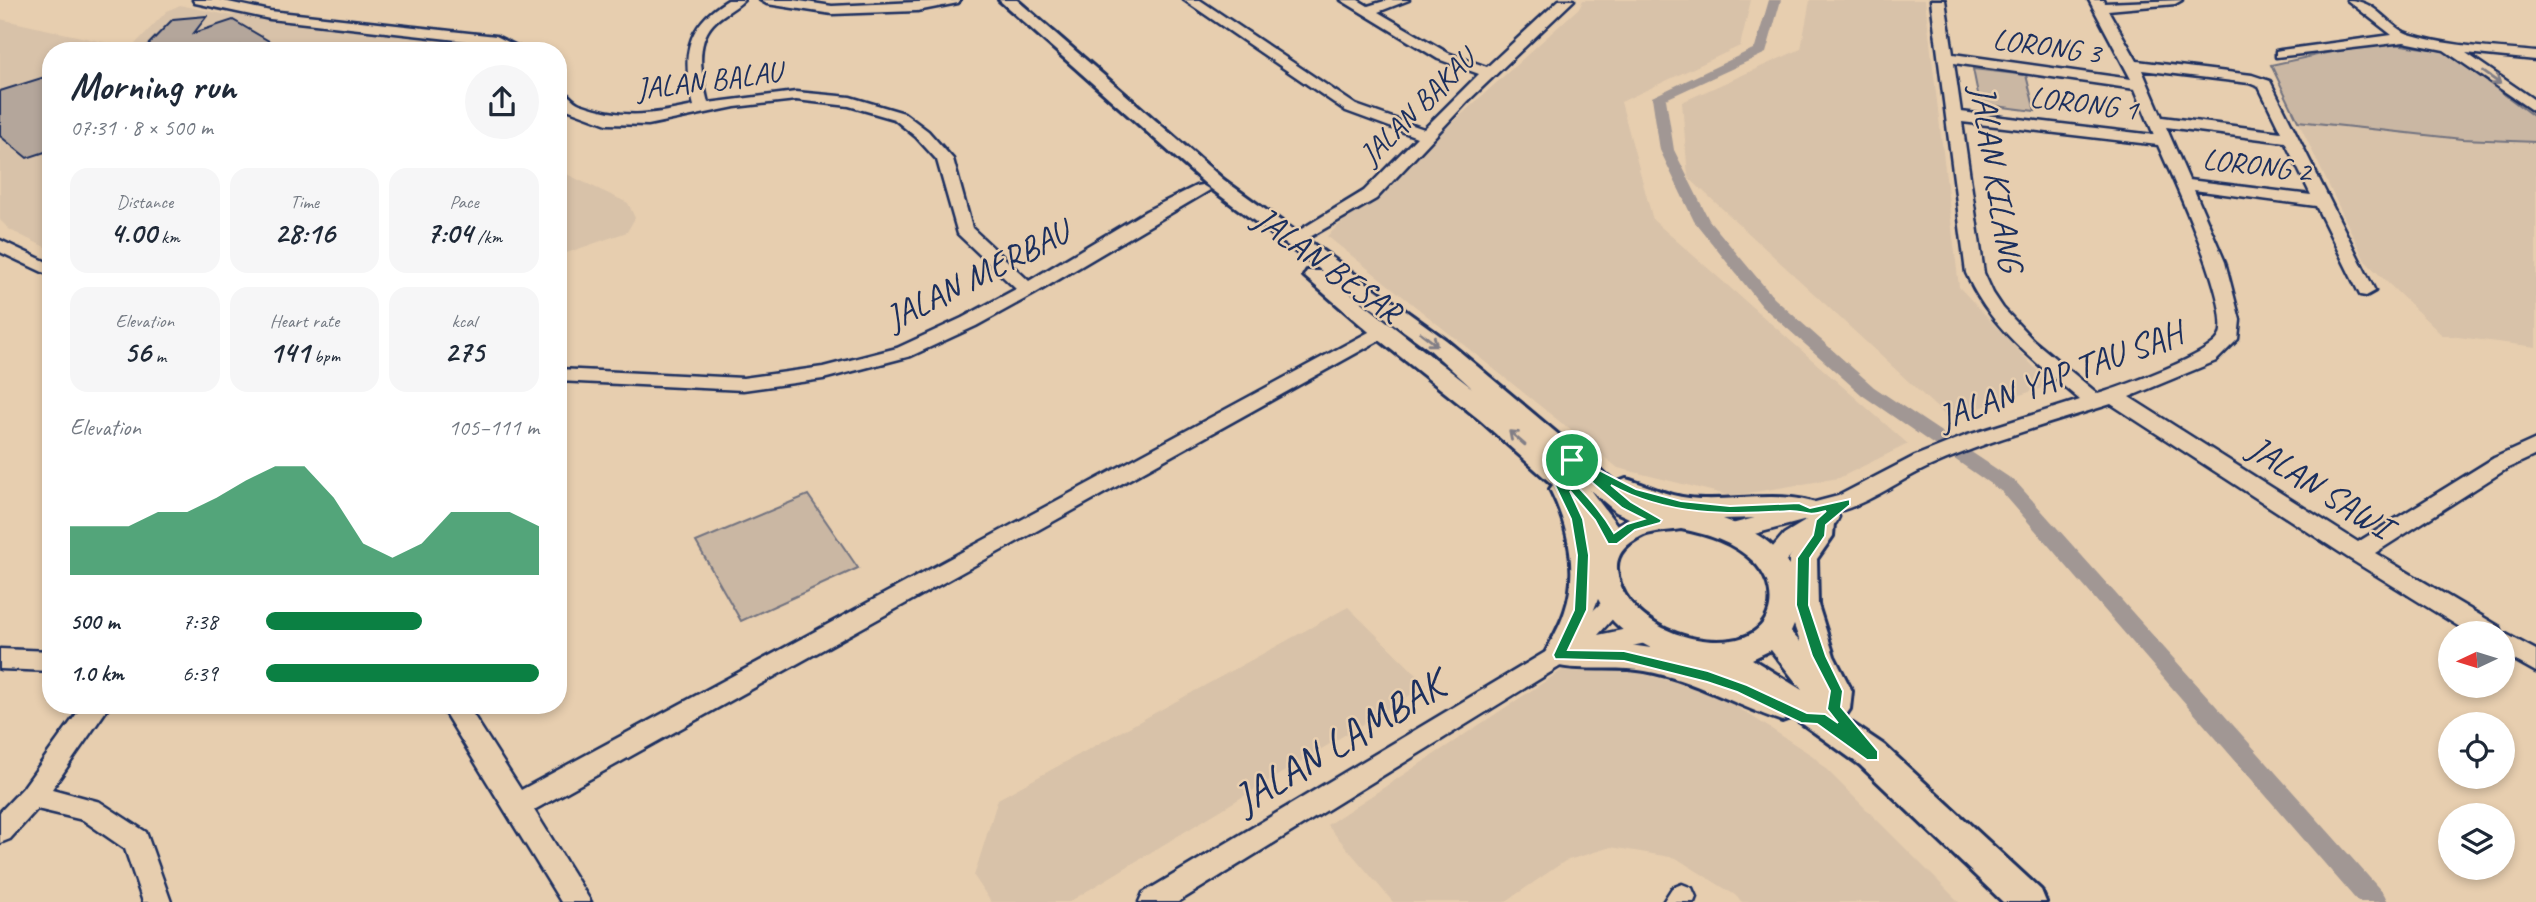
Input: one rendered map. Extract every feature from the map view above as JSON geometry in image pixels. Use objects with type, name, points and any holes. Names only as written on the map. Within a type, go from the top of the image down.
[{"type":"main road","name":"JALAN BESAR","points":[[986,0],[1202,190],[1331,288],[1382,331],[1563,464],[1626,505],[1656,520]]},
{"type":"main road","name":"JALAN BESAR","points":[[1007,0],[1217,184],[1438,345],[1563,464],[1612,541],[1631,527],[1656,520],[1681,519],[1707,523],[1732,532],[1754,546],[1771,562],[1782,580],[1786,599],[1784,617],[1774,632]]},
{"type":"main road","points":[[1563,464],[1632,492],[1681,506],[1730,511],[1799,507],[1815,518],[1819,536],[1803,558],[1803,605],[1819,656],[1836,691],[1827,713]]},
{"type":"main road","points":[[1563,464],[1583,555],[1580,610],[1562,653],[1649,660],[1742,689],[1806,719],[1827,713]]},
{"type":"main road","points":[[1612,541],[1604,555],[1601,571],[1604,588],[1613,605],[1627,621],[1646,634],[1691,651],[1715,653],[1738,651],[1757,645],[1774,632],[1827,713],[2028,902]]},
{"type":"main road","points":[[1715,653],[1827,713]]},
{"type":"street","points":[[200,0],[270,15],[500,42]]},
{"type":"street","points":[[702,108],[693,76],[693,51],[703,25],[715,11],[737,0]]},
{"type":"street","points":[[767,0],[832,10],[917,7],[953,0]]},
{"type":"street","points":[[1191,0],[1351,108],[1425,135]]},
{"type":"street","points":[[1348,0],[1443,56],[1489,73]]},
{"type":"street","points":[[1367,11],[1402,0]]},
{"type":"street","name":"JALAN BAKAU","points":[[1296,240],[1370,195],[1425,135],[1567,0]]},
{"type":"street","name":"JALAN KILANG","points":[[1938,0],[1975,273],[1981,289],[2014,331],[2104,399]]},
{"type":"street","points":[[2098,4],[2175,0]]},
{"type":"street","points":[[2354,0],[2403,38]]},
{"type":"street","name":"JALAN YAP TAU SAH","points":[[1771,562],[1815,518],[1922,461],[1972,441],[2104,399],[2209,356],[2228,339],[2231,320],[2216,262],[2132,65],[2098,4]]},
{"type":"street","points":[[2281,54],[2403,38],[2448,47],[2536,56]]},
{"type":"street","points":[[2448,47],[2536,108]]},
{"type":"street","name":"LORONG 3","points":[[1947,58],[2140,85]]},
{"type":"street","points":[[2132,65],[2260,81],[2265,84],[2366,291]]},
{"type":"street","name":"JALAN BALAU","points":[[567,103],[607,119],[648,120],[702,108],[796,96],[850,102],[899,116],[922,134],[945,159],[964,230],[1028,290]]},
{"type":"street","name":"LORONG 1","points":[[1954,116],[2164,141]]},
{"type":"street","points":[[2157,121],[2293,138]]},
{"type":"street","name":"LORONG 2","points":[[2183,184],[2324,202]]},
{"type":"street","name":"JALAN MERBAU","points":[[567,375],[743,384],[823,373],[904,352],[969,322],[1028,290],[1152,215],[1202,190]]},
{"type":"street","points":[[0,244],[42,266]]},
{"type":"street","points":[[518,804],[1382,331]]},
{"type":"street","name":"JALAN SAWI","points":[[2104,399],[2470,621]]},
{"type":"street","points":[[2358,553],[2501,463],[2536,446]]},
{"type":"street","name":"JALAN YAP TAU SAH","points":[[1732,532],[1815,518]]},
{"type":"street","points":[[1562,653],[1613,605]]},
{"type":"street","points":[[1562,653],[1646,634]]},
{"type":"street","points":[[2515,649],[2536,662]]},
{"type":"street","name":"JALAN LAMBAK","points":[[1153,902],[1562,653]]},
{"type":"street","points":[[0,659],[42,661]]},
{"type":"street","points":[[0,831],[32,796],[91,714]]},
{"type":"street","points":[[459,714],[518,804],[577,902]]},
{"type":"street","points":[[32,796],[90,810],[135,841],[157,902]]},
{"type":"shaded area","points":[[1583,0],[1751,0],[1740,46],[1621,102],[1653,220],[1908,444],[1839,478],[1731,496],[1618,468],[1327,236],[1580,7]]},
{"type":"shaded area","points":[[1810,0],[1925,0],[1959,287],[2051,385],[1948,418],[1688,177],[1682,102],[1801,49]]},
{"type":"shaded area","points":[[180,5],[232,16],[239,13],[482,42],[137,42],[167,11]]},
{"type":"shaded area","points":[[0,19],[104,42],[42,42],[42,246],[10,230],[0,220]]},
{"type":"shaded area","points":[[2394,44],[2451,51],[2536,113],[2536,347],[2442,335],[2365,261],[2271,65]]},
{"type":"shaded area","points":[[2394,44],[2446,51],[2536,118],[2536,142],[2462,139],[2298,121],[2271,65],[2354,47]]},
{"type":"shaded area","points":[[1973,69],[2026,75],[2035,111],[1980,104]]},
{"type":"shaded area","points":[[567,174],[628,203],[635,218],[627,232],[567,253]]},
{"type":"shaded area","points":[[808,495],[858,568],[741,621],[696,542]]},
{"type":"shaded area","points":[[1348,607],[1427,685],[1069,902],[991,902],[974,876],[998,799]]},
{"type":"shaded area","points":[[1570,665],[1631,671],[1714,692],[1813,756],[1959,902],[1742,902],[1676,858],[1611,847],[1565,861],[1505,902],[1393,902],[1327,825]]},
{"type":"building","points":[[207,16],[194,33],[233,20],[271,42],[151,42],[173,19]]},
{"type":"building","points":[[42,78],[42,153],[27,158],[0,136],[0,91]]},
{"type":"waterway","points":[[1775,0],[1761,50],[1659,97],[1667,150],[1702,221],[1768,302],[1868,391],[2009,487],[2375,902]]},
{"type":"route","points":[[1572,460],[1632,492],[1681,506],[1730,511],[1799,507],[1809,512],[1845,502],[1820,523],[1819,536],[1803,558],[1803,605],[1819,656],[1838,696],[1834,709],[1872,755],[1820,718],[1806,719],[1742,689],[1708,677],[1649,660],[1624,656],[1559,655],[1562,654],[1580,610],[1583,594],[1583,555],[1577,519],[1553,469],[1580,494],[1599,518],[1612,541],[1631,527],[1656,520],[1626,505],[1572,460]]}]
